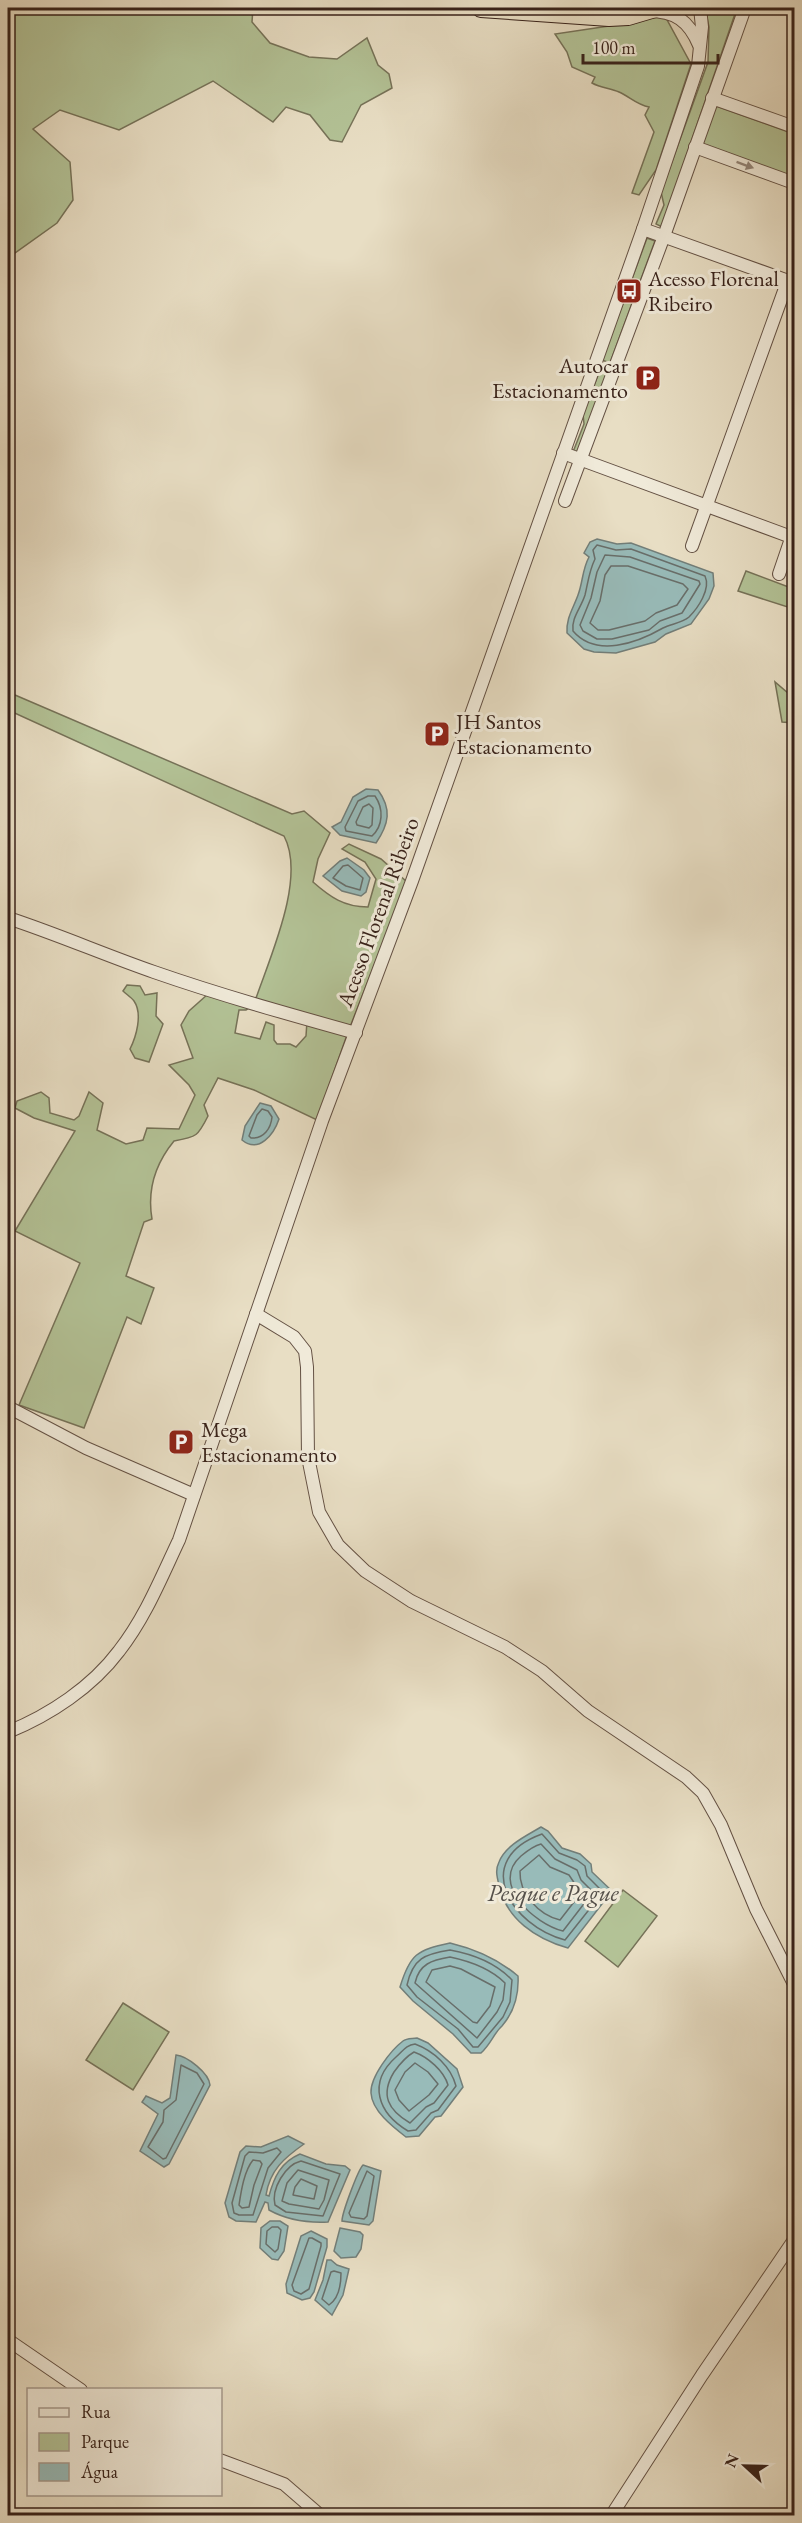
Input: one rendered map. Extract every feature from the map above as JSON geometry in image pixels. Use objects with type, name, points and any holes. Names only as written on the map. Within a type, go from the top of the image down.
[{"type":"highway","points":[[481,8],[609,17],[628,16],[645,9]]},
{"type":"street","name":"Acesso Florenal Ribeiro","points":[[8,1732],[38,1718],[71,1697],[119,1651],[147,1607],[179,1540],[322,1121],[412,881],[694,80],[700,47],[700,8]]},
{"type":"street","points":[[565,501],[664,236],[745,8]]},
{"type":"street","points":[[645,9],[680,17],[692,29],[700,47]]},
{"type":"street","points":[[712,98],[795,128]]},
{"type":"street","points":[[695,147],[795,183]]},
{"type":"street","points":[[643,229],[791,282],[692,546]]},
{"type":"street","points":[[563,453],[707,506],[794,534],[779,574]]},
{"type":"street","points":[[8,918],[153,972],[356,1033]]},
{"type":"street","points":[[256,1314],[294,1337],[305,1352],[308,1367],[308,1457],[319,1512],[338,1545],[365,1571],[411,1601],[505,1647],[542,1671],[588,1711],[686,1777],[703,1793],[721,1825],[756,1909],[795,1984]]},
{"type":"street","points":[[8,1407],[86,1448],[194,1495]]},
{"type":"street","points":[[611,2516],[702,2375],[795,2240]]},
{"type":"street","points":[[8,2340],[78,2388]]},
{"type":"street","points":[[222,2461],[284,2484],[321,2516]]},
{"type":"green space","points":[[8,8],[253,8],[252,22],[270,43],[309,57],[337,59],[367,38],[378,65],[389,74],[392,88],[361,105],[342,142],[330,140],[310,115],[286,107],[273,122],[213,81],[119,130],[60,110],[33,129],[70,162],[73,200],[57,223],[8,258]]},
{"type":"green space","points":[[705,8],[737,8],[662,227],[656,224],[664,205],[661,192],[708,62],[709,27]]},
{"type":"green space","points":[[648,15],[666,18],[691,64],[656,170],[639,195],[632,193],[654,132],[645,115],[649,107],[619,92],[592,83],[595,77],[572,67],[567,52],[555,34],[609,26]]},
{"type":"green space","points":[[713,105],[794,134],[794,178],[699,145]]},
{"type":"green space","points":[[647,238],[655,241],[610,363],[602,360]]},
{"type":"green space","points":[[600,370],[607,373],[578,452],[573,452],[584,424],[583,414]]},
{"type":"green space","points":[[746,571],[794,589],[794,609],[738,591]]},
{"type":"green space","points":[[794,680],[794,723],[782,722],[775,682],[788,693]]},
{"type":"green space","points":[[8,692],[292,814],[304,811],[330,833],[318,859],[313,882],[338,900],[359,907],[368,907],[376,879],[365,862],[342,849],[349,844],[381,859],[407,882],[348,1032],[317,1120],[254,1090],[218,1078],[204,1105],[208,1116],[202,1128],[192,1137],[174,1141],[162,1158],[152,1187],[152,1219],[144,1222],[126,1276],[154,1288],[141,1324],[127,1317],[84,1428],[19,1405],[80,1263],[15,1231],[75,1131],[34,1118],[15,1108],[17,1101],[41,1092],[49,1098],[50,1113],[74,1120],[79,1116],[89,1092],[103,1103],[97,1130],[126,1144],[143,1140],[147,1128],[179,1129],[195,1095],[189,1085],[169,1065],[193,1058],[181,1025],[189,1011],[208,994],[251,1007],[239,1010],[235,1033],[260,1039],[266,1022],[274,1025],[274,1040],[277,1044],[290,1044],[296,1047],[306,1036],[307,1021],[254,1004],[283,920],[291,874],[290,854],[284,836],[8,710]]},
{"type":"green space","points":[[127,985],[140,986],[145,995],[157,993],[156,1016],[163,1024],[149,1062],[135,1058],[130,1049],[136,1032],[138,1012],[134,1001],[123,991]]},
{"type":"green space","points":[[623,1890],[657,1916],[618,1967],[585,1941]]},
{"type":"green space","points":[[123,2003],[169,2032],[133,2090],[86,2060]]},
{"type":"water","points":[[597,539],[617,544],[631,543],[713,573],[714,586],[709,599],[691,624],[666,634],[655,642],[616,653],[584,649],[567,633],[567,628],[589,557],[584,553],[590,542]]},
{"type":"water","points":[[366,789],[378,790],[387,810],[384,829],[376,843],[340,835],[332,827],[341,822],[353,797]]},
{"type":"water","points":[[347,858],[364,870],[370,878],[366,892],[361,896],[342,891],[323,876]]},
{"type":"water","points":[[260,1103],[271,1106],[279,1119],[270,1136],[260,1143],[248,1144],[242,1140],[245,1126]]},
{"type":"water","name":"Pesque e Pague","points":[[541,1827],[548,1831],[562,1848],[580,1854],[591,1864],[592,1872],[612,1891],[568,1948],[534,1933],[515,1918],[503,1897],[498,1879],[498,1865],[506,1851],[517,1841]]},
{"type":"water","points":[[450,1943],[486,1955],[518,1976],[518,1990],[513,2009],[481,2053],[471,2053],[400,1987],[407,1967],[416,1955],[430,1948]]},
{"type":"water","points":[[417,2038],[428,2043],[457,2069],[463,2087],[441,2116],[435,2117],[419,2136],[406,2137],[379,2112],[371,2093],[374,2079],[382,2064],[398,2045],[405,2040]]},
{"type":"water","points":[[176,2055],[186,2058],[197,2066],[206,2075],[210,2085],[169,2164],[164,2167],[140,2151],[158,2114],[142,2102],[146,2096],[162,2103],[170,2098]]},
{"type":"water","points":[[288,2136],[304,2144],[279,2165],[271,2178],[266,2195],[269,2196],[276,2176],[283,2166],[300,2154],[326,2164],[345,2166],[350,2170],[328,2222],[305,2221],[283,2216],[269,2210],[268,2203],[265,2202],[256,2222],[236,2221],[229,2217],[225,2203],[240,2152],[246,2146],[261,2147]]},
{"type":"water","points":[[363,2165],[381,2171],[373,2221],[369,2225],[342,2221]]},
{"type":"water","points":[[270,2221],[280,2221],[288,2226],[284,2251],[278,2260],[272,2259],[260,2248],[261,2228]]},
{"type":"water","points":[[340,2228],[360,2232],[363,2235],[361,2249],[356,2257],[341,2258],[334,2251]]},
{"type":"water","points":[[311,2231],[327,2239],[327,2247],[314,2292],[310,2298],[302,2300],[287,2293],[286,2284],[301,2236]]},
{"type":"water","points":[[327,2260],[349,2269],[343,2295],[332,2315],[315,2300],[323,2280]]},
{"type":"place","name":"Acesso Florenal Ribeiro","points":[[629,291]]},
{"type":"place","name":"Autocar Estacionamento","points":[[648,378]]},
{"type":"place","name":"JH Santos Estacionamento","points":[[437,734]]},
{"type":"place","name":"Mega Estacionamento","points":[[181,1442]]}]
